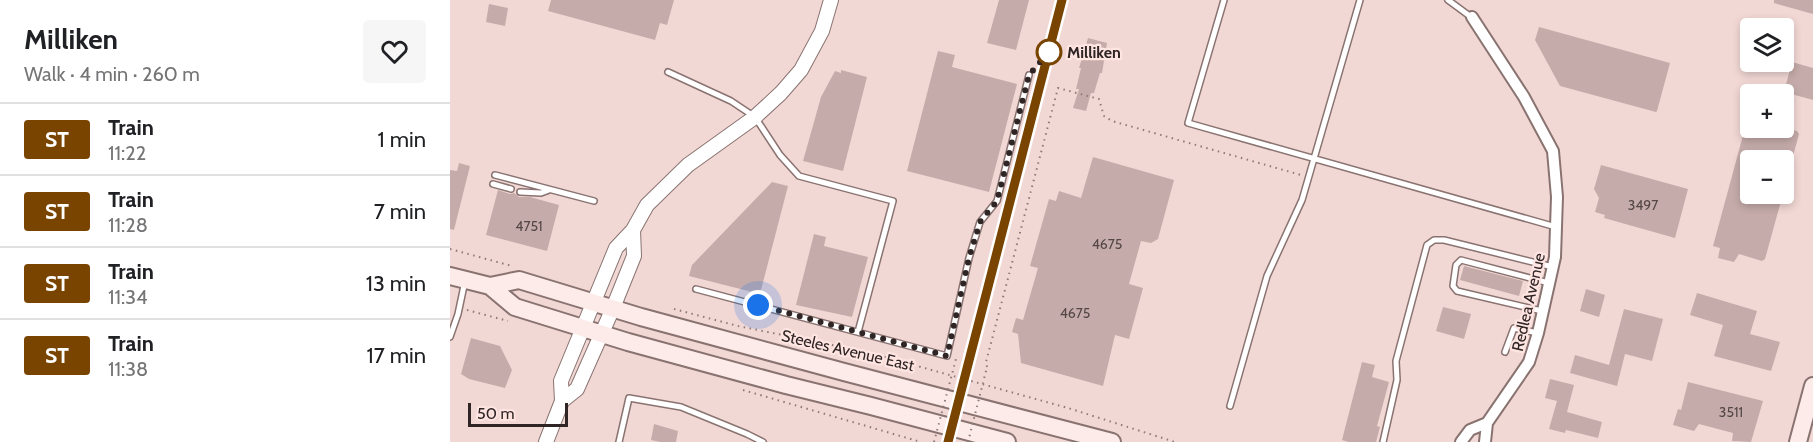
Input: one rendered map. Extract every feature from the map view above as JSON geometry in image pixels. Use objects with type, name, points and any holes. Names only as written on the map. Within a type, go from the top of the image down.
[{"type":"main road","name":"Steeles Avenue East","points":[[458,278],[490,286],[519,280],[844,372],[1112,442]]},
{"type":"main road","name":"Steeles Avenue East","points":[[490,286],[515,307],[601,334],[700,363],[1007,442]]},
{"type":"main road","points":[[1798,442],[1813,386]]},
{"type":"street","points":[[549,441],[562,401],[561,381],[616,248],[633,230],[647,205],[688,165],[755,117],[801,70],[822,31],[831,0]]},
{"type":"street","name":"Redlea Avenue","points":[[1461,442],[1470,430],[1486,423],[1529,362],[1555,257],[1557,197],[1553,151],[1524,97],[1472,17]]},
{"type":"street","points":[[562,401],[577,389],[613,308],[634,256],[633,230]]},
{"type":"street","points":[[1486,423],[1486,442]]},
{"type":"lane","points":[[1224,0],[1188,123],[1556,226]]},
{"type":"lane","points":[[1230,406],[1267,276],[1302,200],[1360,0]]},
{"type":"lane","points":[[1449,0],[1472,17]]},
{"type":"lane","points":[[668,72],[731,101],[755,117],[780,155],[799,176],[893,201],[858,332]]},
{"type":"lane","points":[[696,289],[947,356],[969,258],[980,222],[997,201],[1029,75]]},
{"type":"lane","points":[[495,175],[594,201]]},
{"type":"lane","points":[[493,184],[511,189]]},
{"type":"lane","points":[[520,192],[541,193],[550,189]]},
{"type":"lane","points":[[1383,442],[1397,380],[1396,362],[1426,245],[1434,240],[1444,240],[1553,267]]},
{"type":"lane","points":[[1542,311],[1457,291],[1452,286],[1456,265],[1461,260],[1549,283]]},
{"type":"lane","points":[[450,337],[458,314],[458,278]]},
{"type":"lane","points":[[1504,352],[1514,328],[1538,333]]},
{"type":"lane","points":[[619,442],[629,398],[681,407],[763,442]]},
{"type":"path","points":[[968,442],[987,367],[986,362],[1058,88],[1099,99],[1104,116],[1112,121],[1188,145],[1309,178]]},
{"type":"path","points":[[450,249],[519,268]]},
{"type":"path","name":"Steeles Avenue East","points":[[666,307],[738,326],[867,352],[1068,408],[1175,442]]},
{"type":"path","points":[[934,442],[956,359]]},
{"type":"building","points":[[551,0],[674,0],[667,25],[660,23],[655,40],[548,11]]},
{"type":"building","points":[[999,0],[1029,0],[1016,50],[987,43]]},
{"type":"building","points":[[1774,0],[1813,0],[1813,14],[1774,3]]},
{"type":"building","points":[[489,4],[508,8],[505,26],[486,22]]},
{"type":"building","points":[[1539,27],[1670,63],[1657,111],[1560,86],[1535,40]]},
{"type":"building","points":[[1088,38],[1107,43],[1102,73],[1100,73],[1094,93],[1091,93],[1086,111],[1073,108],[1079,89],[1076,89],[1081,68],[1079,68]]},
{"type":"building","points":[[938,51],[955,55],[952,67],[1017,84],[989,192],[907,171]]},
{"type":"building","points":[[1794,63],[1813,68],[1813,100],[1794,95],[1794,84],[1786,84],[1789,72],[1794,72]]},
{"type":"building","points":[[841,70],[867,77],[843,171],[803,161],[821,97],[835,71],[841,73]]},
{"type":"building","points":[[1794,130],[1797,131],[1799,134],[1794,153],[1794,150],[1740,150],[1740,204],[1780,204],[1765,259],[1762,261],[1739,254],[1734,262],[1718,258],[1720,248],[1713,246],[1742,138],[1794,138]]},
{"type":"building","points":[[1093,157],[1174,180],[1158,239],[1151,243],[1141,241],[1129,284],[1143,288],[1129,339],[1115,335],[1103,386],[1021,363],[1018,334],[1012,332],[1016,318],[1023,320],[1038,268],[1030,266],[1049,199],[1056,201],[1059,191],[1081,198]]},
{"type":"building","points":[[459,163],[470,166],[454,230],[450,229],[450,170],[457,171]]},
{"type":"building","points":[[1601,165],[1688,189],[1675,238],[1604,218],[1605,215],[1595,212],[1599,198],[1594,189]]},
{"type":"building","points":[[772,182],[788,186],[760,294],[689,276],[692,265]]},
{"type":"building","points":[[498,190],[559,205],[547,251],[486,235]]},
{"type":"building","points":[[814,234],[826,237],[824,246],[868,257],[852,317],[796,305]]},
{"type":"building","points":[[1464,266],[1523,281],[1519,296],[1460,280]]},
{"type":"building","points":[[1586,289],[1605,295],[1599,317],[1580,311]]},
{"type":"building","points":[[1697,293],[1757,311],[1750,334],[1780,342],[1771,371],[1714,356],[1723,325],[1690,315]]},
{"type":"building","points":[[1443,307],[1471,314],[1464,339],[1436,331]]},
{"type":"building","points":[[1624,309],[1663,319],[1652,361],[1625,354],[1617,386],[1570,373],[1575,355],[1609,365]]},
{"type":"building","points":[[471,338],[500,346],[512,370],[505,388],[469,379],[461,374]]},
{"type":"building","points":[[1362,362],[1375,365],[1372,377],[1389,382],[1377,426],[1380,427],[1376,442],[1348,442],[1342,440]]},
{"type":"building","points":[[1550,379],[1574,385],[1567,412],[1602,422],[1598,438],[1566,430],[1565,433],[1549,429],[1557,401],[1545,398]]},
{"type":"building","points":[[1688,382],[1763,401],[1751,442],[1732,441],[1733,433],[1699,424],[1694,431],[1673,425],[1678,409],[1681,410]]},
{"type":"building","points":[[654,424],[678,431],[676,442],[651,440]]},
{"type":"railway","points":[[948,442],[1062,0]]},
{"type":"train","name":"ST","points":[[948,442],[1062,0]]},
{"type":"place","name":"Milliken","points":[[1049,52]]},
{"type":"route","points":[[758,305],[947,356],[969,258],[980,222],[997,201],[1029,75],[1049,52]]}]
